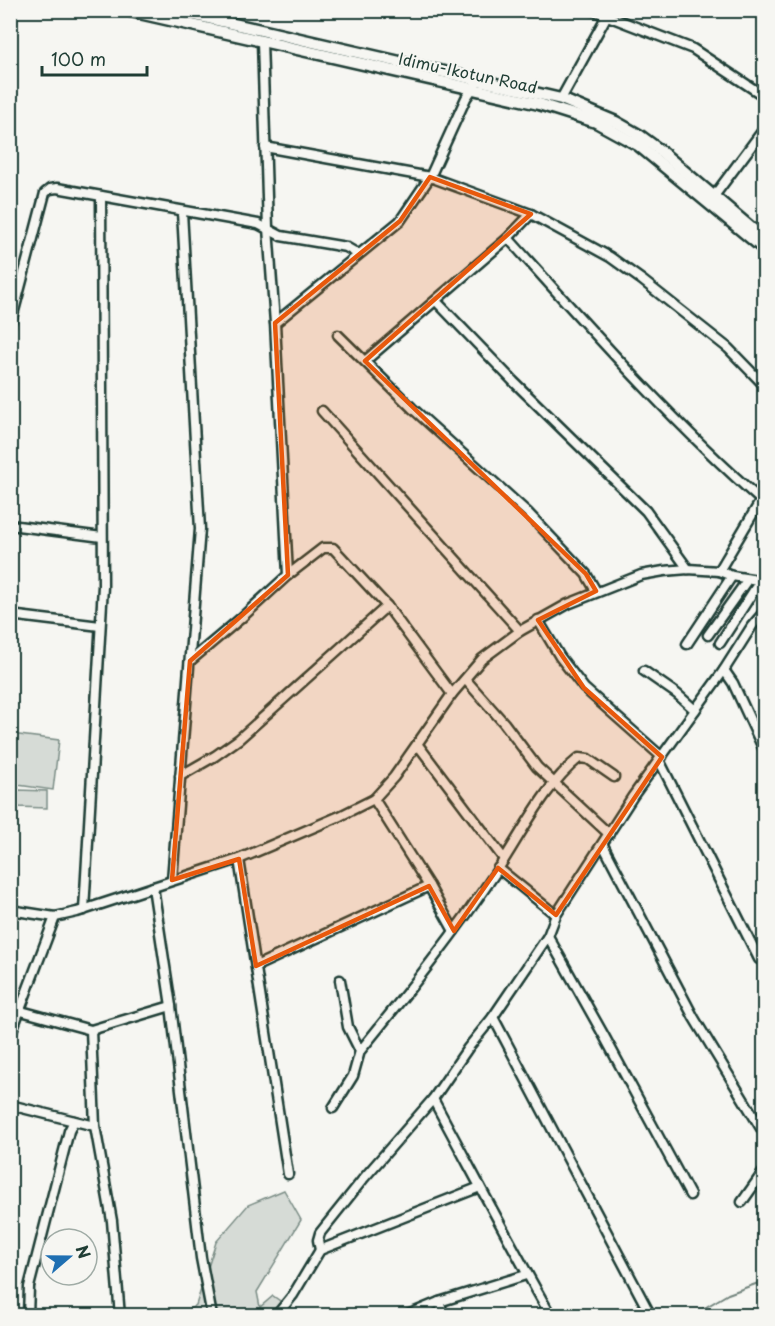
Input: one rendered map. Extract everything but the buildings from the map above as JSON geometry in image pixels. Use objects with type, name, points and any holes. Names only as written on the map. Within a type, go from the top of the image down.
[{"type":"main road","name":"Idimu-Ikotun Road","points":[[126,10],[475,85],[570,112],[596,122],[651,153],[765,249]]},
{"type":"main road","points":[[173,10],[203,14],[475,85],[561,99],[616,122],[639,135],[765,239]]},
{"type":"street","points":[[592,10],[608,13],[693,49],[765,96]]},
{"type":"street","points":[[561,99],[608,13]]},
{"type":"street","points":[[262,41],[267,228],[275,323],[288,575]]},
{"type":"street","points":[[275,323],[400,221],[430,177],[466,98],[475,85]]},
{"type":"street","points":[[714,196],[765,129]]},
{"type":"street","points":[[265,147],[430,177],[531,214],[603,253],[642,280],[728,348],[765,385]]},
{"type":"street","points":[[10,326],[45,193],[50,189],[57,188],[267,228],[281,236],[346,247],[358,254]]},
{"type":"street","points":[[84,910],[103,577],[101,196]]},
{"type":"street","points":[[172,880],[200,529],[182,212]]},
{"type":"street","points":[[365,361],[508,238],[531,214]]},
{"type":"street","points":[[508,238],[630,374],[727,470],[763,500],[719,571]]},
{"type":"street","points":[[436,301],[646,511],[688,569]]},
{"type":"street","points":[[338,335],[412,408],[527,512],[586,574],[596,591]]},
{"type":"street","points":[[322,411],[520,631]]},
{"type":"street","points":[[10,525],[102,537]]},
{"type":"street","points":[[190,661],[240,620],[288,575],[323,548],[333,548],[387,606],[452,694]]},
{"type":"street","points":[[10,910],[55,917],[84,910],[239,859],[374,799],[418,745],[452,694],[482,659],[538,620],[596,591],[641,575],[688,569],[719,571],[732,576],[762,581],[720,643]]},
{"type":"street","points":[[687,644],[732,576]]},
{"type":"street","points":[[708,635],[748,579]]},
{"type":"street","points":[[180,776],[216,756],[238,739],[387,606]]},
{"type":"street","points":[[320,1250],[318,1240],[320,1233],[433,1099],[468,1048],[493,1017],[548,936],[556,915],[660,758],[724,670],[752,626],[765,612]]},
{"type":"street","points":[[10,615],[100,626]]},
{"type":"street","points":[[538,620],[560,657],[584,688],[660,758],[759,959]]},
{"type":"street","points":[[724,670],[733,683],[765,750]]},
{"type":"street","points":[[644,671],[696,710]]},
{"type":"street","points":[[466,680],[504,723],[537,767],[609,834]]},
{"type":"street","points":[[418,745],[504,859]]},
{"type":"street","points":[[333,1108],[353,1076],[360,1051],[410,991],[454,931],[554,784],[579,758],[588,759],[614,777]]},
{"type":"street","points":[[374,799],[429,886],[454,931]]},
{"type":"street","points":[[603,844],[694,1018],[762,1130]]},
{"type":"street","points":[[239,859],[288,1174]]},
{"type":"street","points":[[498,868],[556,915]]},
{"type":"street","points":[[256,966],[429,886]]},
{"type":"street","points":[[153,887],[171,1006],[201,1258],[212,1316]]},
{"type":"street","points":[[10,1036],[15,1009],[55,917]]},
{"type":"street","points":[[548,936],[690,1194]]},
{"type":"street","points":[[340,980],[348,1026],[360,1051]]},
{"type":"street","points":[[15,1009],[91,1030],[171,1006]]},
{"type":"street","points":[[493,1017],[651,1316]]},
{"type":"street","points":[[91,1030],[95,1125],[112,1221],[120,1316]]},
{"type":"street","points":[[433,1099],[550,1316]]},
{"type":"street","points":[[10,1105],[95,1125]]},
{"type":"street","points":[[28,1316],[29,1287],[70,1120]]},
{"type":"street","points":[[742,1202],[765,1171]]},
{"type":"street","points":[[276,1316],[293,1295],[320,1250],[480,1187]]},
{"type":"street","points":[[405,1316],[439,1302],[526,1275]]},
{"type":"street","points":[[439,1302],[444,1316]]},
{"type":"highlighted area","points":[[430,177],[531,214],[365,361],[586,574],[596,591],[538,620],[584,688],[662,757],[556,915],[498,868],[454,931],[429,886],[256,966],[239,859],[172,880],[190,661],[288,575],[275,323],[400,221]]},
{"type":"shaded area","points":[[11,734],[59,740],[53,790],[11,784]]},
{"type":"shaded area","points":[[17,790],[47,791],[47,808],[16,807]]},
{"type":"shaded area","points":[[284,1190],[301,1220],[257,1292],[260,1307],[273,1296],[300,1315],[180,1316],[196,1305],[216,1242],[248,1205]]},
{"type":"waterway","points":[[691,1316],[728,1294],[764,1281]]}]
